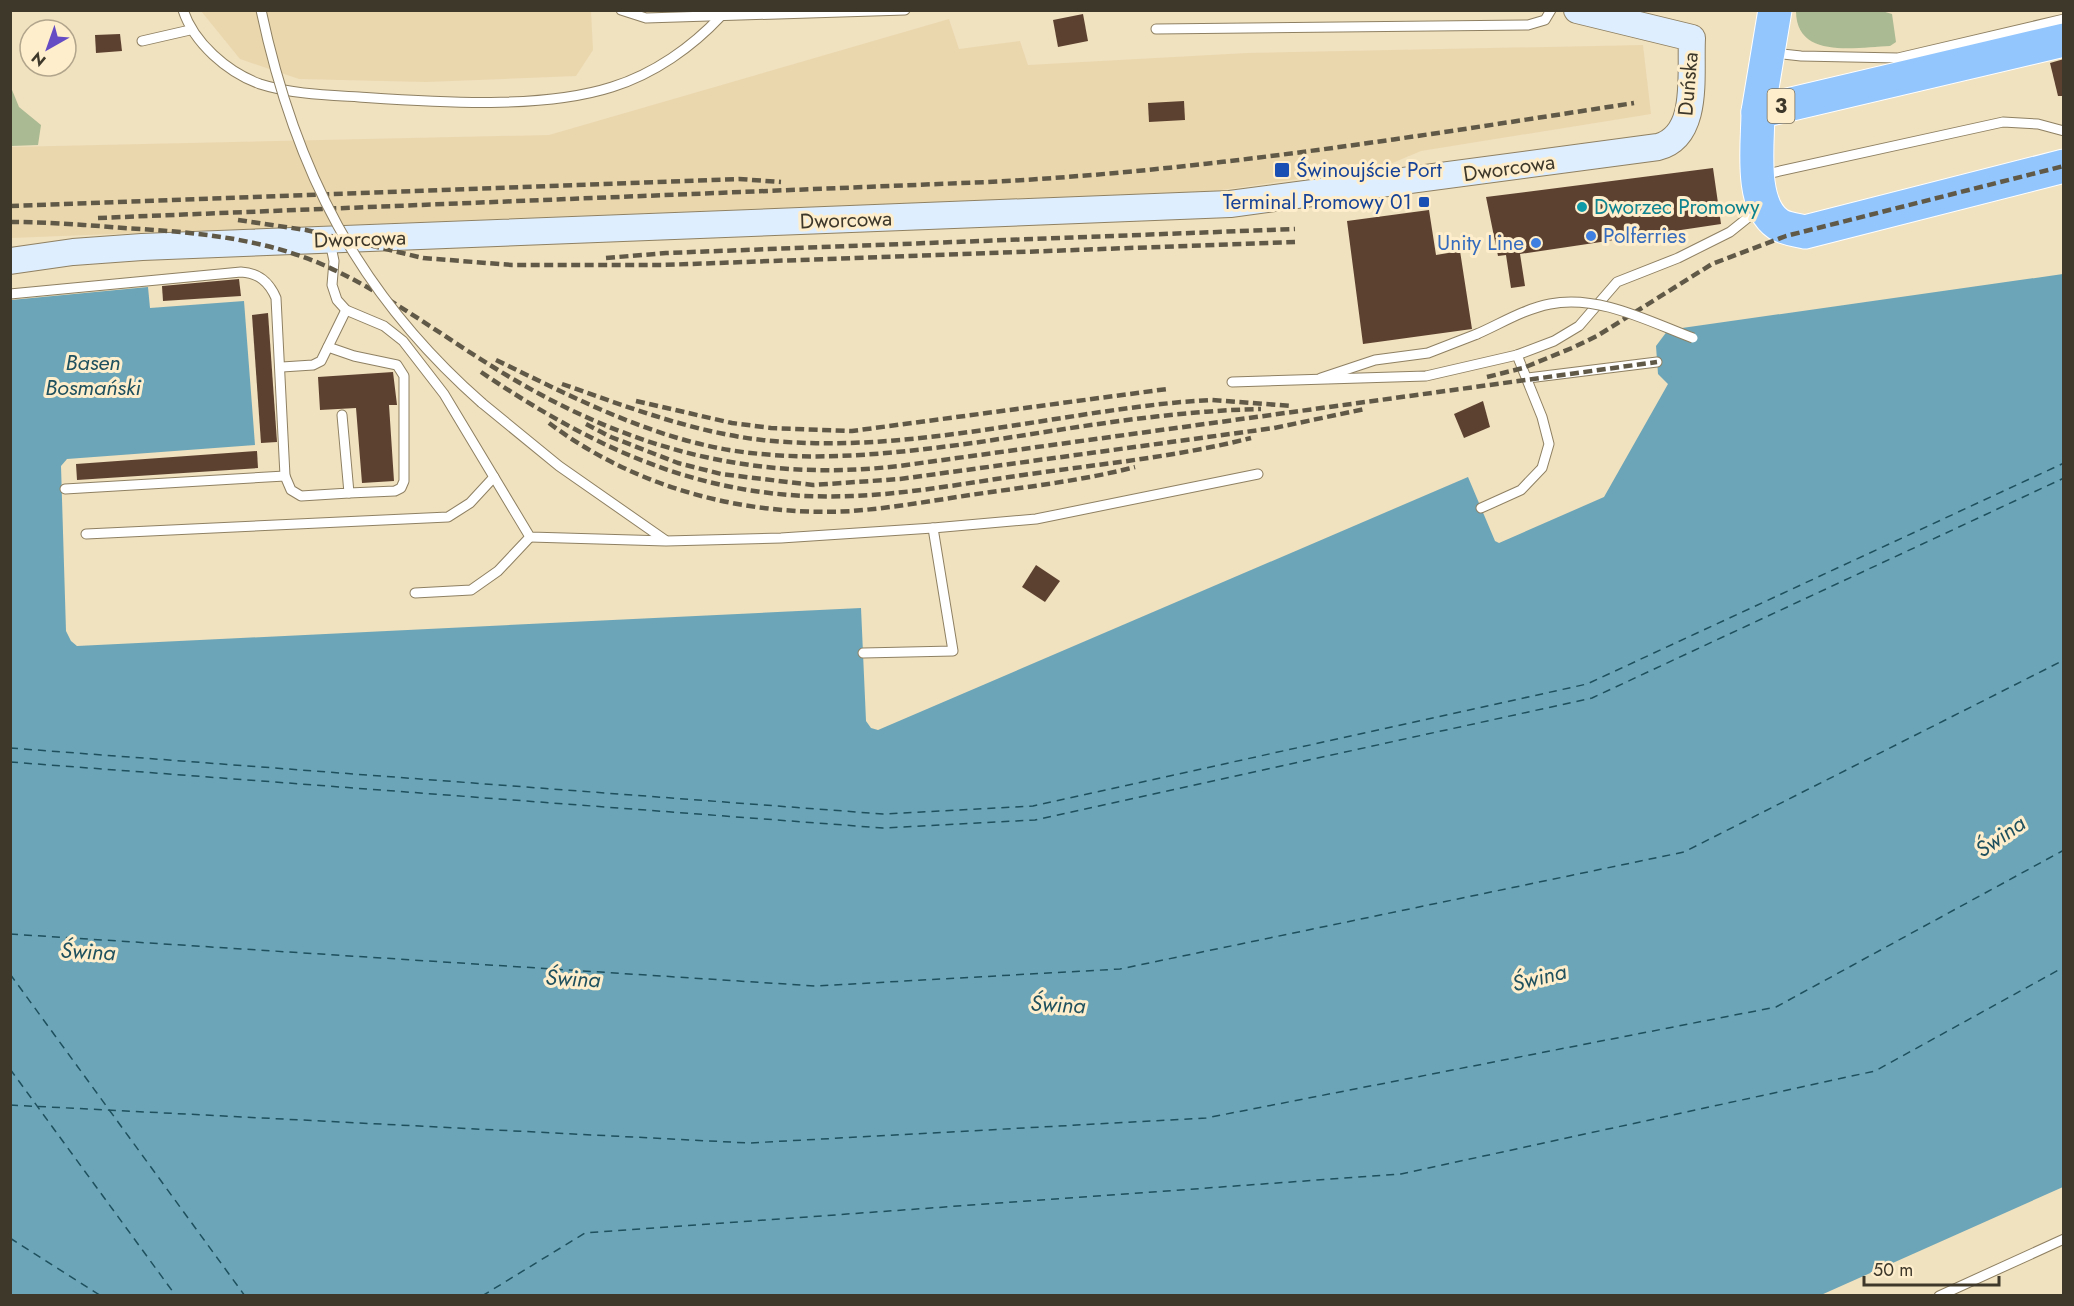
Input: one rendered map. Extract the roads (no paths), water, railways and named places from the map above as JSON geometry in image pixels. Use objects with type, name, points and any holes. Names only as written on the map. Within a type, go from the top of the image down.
[{"type":"highway","name":"3","points":[[1760,191],[1758,112],[1766,52],[1775,10]]},
{"type":"highway","name":"3","points":[[1758,112],[2064,40]]},
{"type":"highway","points":[[1760,191],[1779,225],[1805,232],[2064,166]]},
{"type":"street","name":"Duńska","points":[[1577,10],[1692,38],[1687,120],[1677,139]]},
{"type":"street","name":"Dworcowa","points":[[10,261],[73,252],[329,239],[1230,204],[1658,147],[1677,139]]},
{"type":"lane","points":[[183,10],[190,30],[211,52],[238,73],[259,84],[299,93],[467,102],[562,98],[613,87],[657,66],[693,44],[721,15]]},
{"type":"lane","points":[[261,10],[285,109],[311,172],[340,229],[395,313],[436,360],[482,403],[559,466],[666,541]]},
{"type":"lane","points":[[621,10],[646,18],[905,10]]},
{"type":"lane","points":[[1156,29],[1528,26],[1545,20],[1551,10]]},
{"type":"lane","points":[[1766,52],[1801,56],[1898,58],[2064,19]]},
{"type":"lane","points":[[142,41],[190,30]]},
{"type":"lane","points":[[1232,382],[1426,376],[1517,356],[1554,341],[1579,326],[1617,282],[1678,258],[1720,237],[1760,191],[1827,162],[2003,122],[2038,124],[2064,131]]},
{"type":"lane","points":[[329,239],[334,261],[332,285],[337,300],[346,310],[384,326],[403,341],[444,394],[530,537]]},
{"type":"lane","points":[[10,294],[249,272],[264,280],[276,298],[282,367],[287,485],[296,494],[395,491],[401,488],[404,481],[404,376],[397,365],[354,356],[328,346]]},
{"type":"lane","points":[[1313,381],[1360,363],[1428,353],[1521,314],[1551,304],[1577,303],[1617,309],[1694,338]]},
{"type":"lane","points":[[282,367],[313,365],[321,361],[346,310]]},
{"type":"lane","points":[[1481,508],[1521,490],[1542,468],[1548,444],[1542,417],[1528,378],[1517,356]]},
{"type":"lane","points":[[1528,378],[1657,362]]},
{"type":"lane","points":[[342,415],[349,493]]},
{"type":"lane","points":[[415,594],[471,590],[498,571],[530,537],[666,541],[781,538],[933,528],[1036,519],[1258,474]]},
{"type":"lane","points":[[65,489],[285,476]]},
{"type":"lane","points":[[86,534],[448,517],[470,503],[494,477]]},
{"type":"lane","points":[[862,653],[953,651],[933,528]]},
{"type":"lane","points":[[1939,1296],[2064,1239]]},
{"type":"water","points":[[2063,274],[2063,1187],[1821,1295],[11,1296],[11,300],[148,287],[150,308],[244,301],[255,445],[67,459],[61,466],[66,631],[71,641],[77,646],[861,608],[866,721],[871,728],[878,730],[1468,477],[1495,541],[1499,543],[1604,497],[1668,384],[1658,374],[1656,346],[1668,330]]},
{"type":"railway","points":[[98,218],[1069,177],[1312,151],[1634,103]]},
{"type":"railway","points":[[1487,377],[1523,368],[1572,348],[1597,336],[1712,264],[1786,236],[2064,166]]},
{"type":"railway","points":[[10,206],[739,179],[781,182]]},
{"type":"railway","points":[[238,220],[306,230],[423,258],[512,265],[662,265],[1295,242]]},
{"type":"railway","points":[[10,222],[199,234],[223,237],[295,254],[365,286],[498,370],[593,420],[642,439],[691,454],[741,464],[792,469],[844,470],[899,466],[1657,362]]},
{"type":"railway","points":[[606,258],[666,253],[1295,229]]},
{"type":"railway","points":[[496,360],[610,413],[668,435],[729,450],[790,456],[851,456],[911,451],[1152,417],[1261,409]]},
{"type":"railway","points":[[481,372],[568,426],[612,448],[656,466],[702,480],[750,490],[800,496],[852,496],[916,491],[1166,455],[1251,438]]},
{"type":"railway","points":[[562,384],[692,427],[746,438],[824,443],[875,442],[926,437],[1181,402],[1211,400],[1292,406]]},
{"type":"railway","points":[[636,401],[732,423],[771,428],[852,431],[1167,389]]},
{"type":"railway","points":[[586,424],[611,437],[678,463],[721,474],[813,485],[900,479],[1274,428],[1365,409]]},
{"type":"railway","points":[[549,423],[582,446],[654,481],[693,494],[772,509],[812,512],[881,508],[1074,480],[1135,467]]},
{"type":"place","name":"Świnoujście Port","points":[[1282,170]]},
{"type":"place","name":"Terminal Promowy 01","points":[[1424,202]]},
{"type":"place","name":"Dworzec Promowy","points":[[1582,207]]},
{"type":"place","name":"Polferries","points":[[1591,236]]},
{"type":"place","name":"Unity Line","points":[[1536,243]]},
{"type":"water label","name":"Basen Bosmański","points":[[93,374]]},
{"type":"water label","name":"Świna","points":[[2000,836]]},
{"type":"water label","name":"Świna","points":[[88,951]]},
{"type":"water label","name":"Świna","points":[[1539,977]]},
{"type":"water label","name":"Świna","points":[[573,978]]},
{"type":"water label","name":"Świna","points":[[1058,1004]]}]
